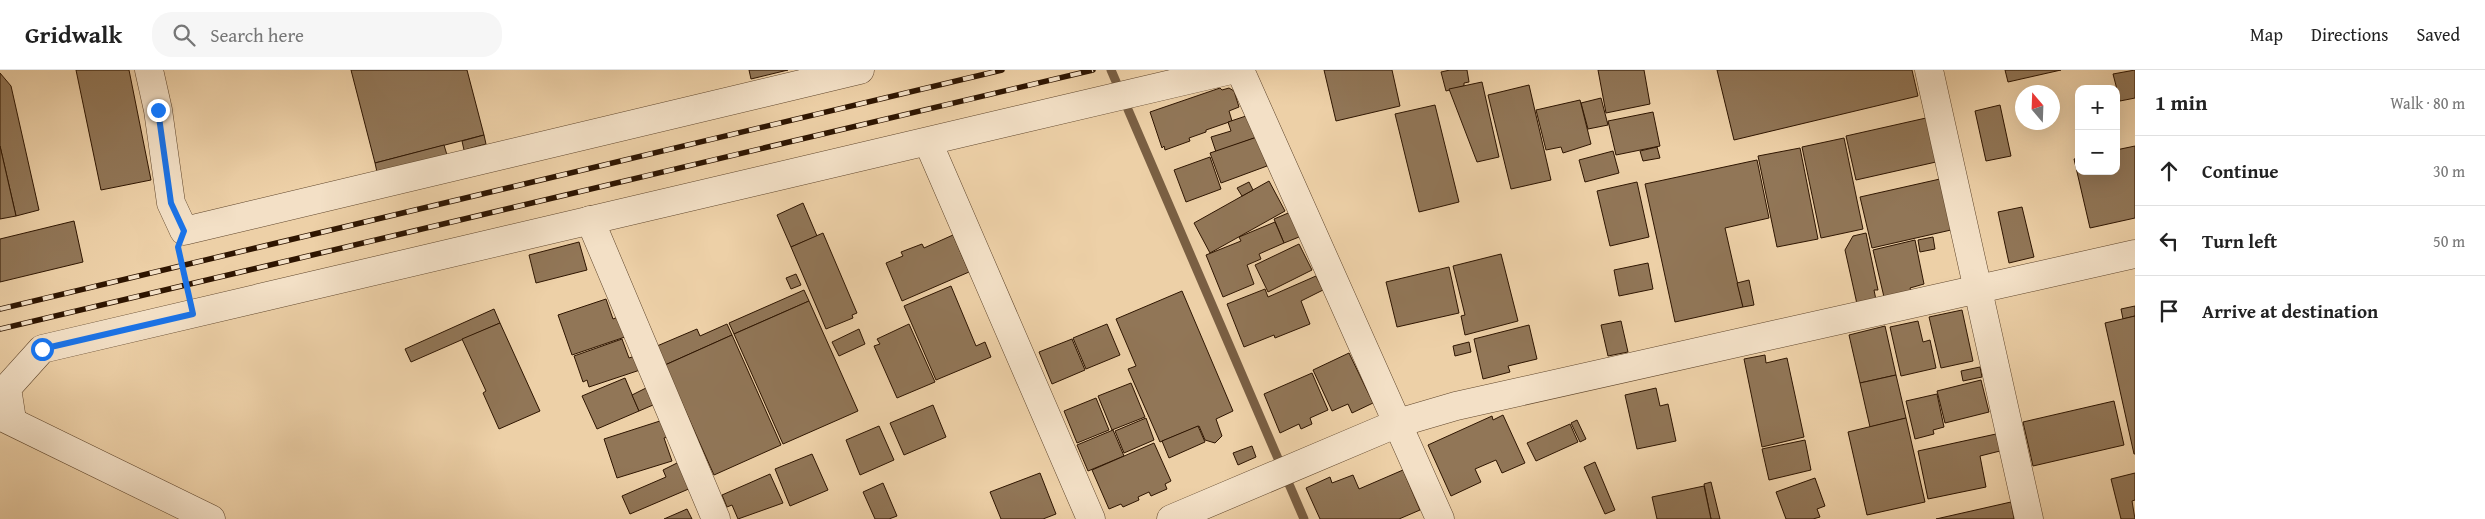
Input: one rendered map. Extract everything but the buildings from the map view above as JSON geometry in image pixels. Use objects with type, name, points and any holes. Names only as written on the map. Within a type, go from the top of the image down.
[{"type":"street","points":[[149,70],[158,110],[171,203],[184,231],[860,70]]},
{"type":"street","points":[[211,519],[6,418],[7,388],[42,349],[1231,70]]},
{"type":"street","points":[[1240,70],[1440,519]]},
{"type":"street","points":[[1929,70],[2029,519]]},
{"type":"street","points":[[928,142],[1091,519]]},
{"type":"street","points":[[590,220],[716,519]]},
{"type":"street","points":[[1171,519],[1398,423],[1456,406],[2135,254]]},
{"type":"path","points":[[184,231],[178,247],[193,314]]},
{"type":"waterway","points":[[1111,70],[1304,519]]},
{"type":"railway","points":[[0,309],[1002,70]]},
{"type":"railway","points":[[0,329],[1093,70]]},
{"type":"route","points":[[42,349],[193,314],[178,247],[184,231],[171,203],[158,110]]}]
